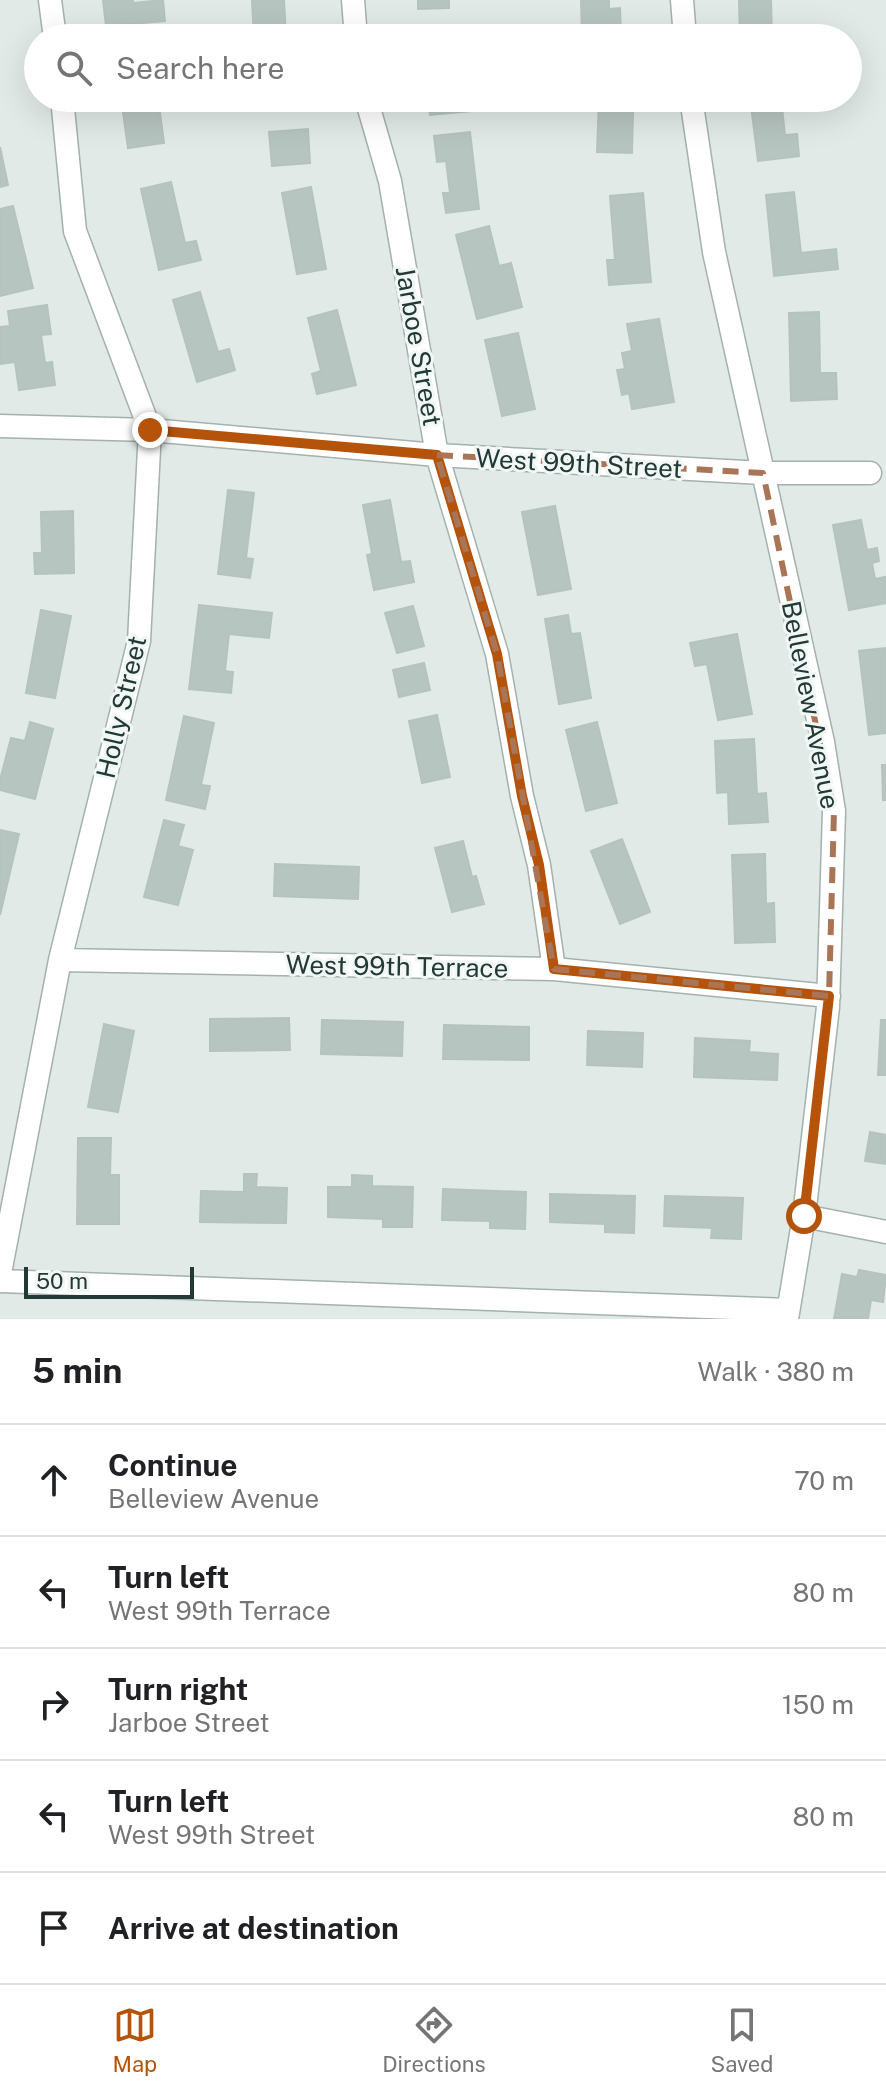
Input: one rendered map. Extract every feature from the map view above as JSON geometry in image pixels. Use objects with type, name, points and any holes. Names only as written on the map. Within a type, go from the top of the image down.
[{"type":"street","points":[[50,0],[53,24]]},
{"type":"street","points":[[353,0],[355,24]]},
{"type":"street","points":[[682,0],[684,24]]},
{"type":"street","name":"Holly Street","points":[[0,1273],[60,960],[139,641],[150,430],[75,231],[63,112]]},
{"type":"street","name":"Jarboe Street","points":[[370,112],[390,181],[437,455],[497,654],[522,796],[539,865],[554,969]]},
{"type":"street","name":"Belleview Avenue","points":[[693,112],[714,252],[823,742],[834,811],[829,996],[804,1216],[788,1315]]},
{"type":"street","name":"West 99th Street","points":[[0,426],[150,430],[437,455],[763,473],[870,473]]},
{"type":"street","name":"West 99th Terrace","points":[[60,960],[554,969],[829,996]]},
{"type":"street","points":[[804,1216],[886,1232]]},
{"type":"street","points":[[0,1281],[788,1315]]},
{"type":"highlighted area","points":[[437,455],[763,473],[834,811],[829,996],[554,969],[497,654]]},
{"type":"building","points":[[103,0],[133,0],[133,3],[163,0],[165,21],[106,24]]},
{"type":"building","points":[[252,0],[284,0],[285,24],[253,24]]},
{"type":"building","points":[[418,0],[449,0],[449,8],[418,9]]},
{"type":"building","points":[[581,0],[609,0],[609,9],[620,8],[621,24],[582,24]]},
{"type":"building","points":[[739,0],[771,0],[772,24],[740,24]]},
{"type":"building","points":[[123,112],[160,112],[164,143],[128,148]]},
{"type":"building","points":[[430,112],[461,112],[430,115]]},
{"type":"building","points":[[598,112],[633,112],[632,153],[597,152]]},
{"type":"building","points":[[752,112],[783,112],[785,135],[797,134],[799,156],[758,161]]},
{"type":"building","points":[[308,129],[310,163],[272,166],[269,132]]},
{"type":"building","points":[[470,132],[479,209],[446,213],[443,193],[450,193],[446,161],[437,162],[434,136]]},
{"type":"building","points":[[0,147],[8,185],[0,187]]},
{"type":"building","points":[[171,182],[185,243],[196,241],[201,260],[159,270],[141,189]]},
{"type":"building","points":[[311,187],[326,269],[297,274],[282,193]]},
{"type":"building","points":[[794,192],[801,253],[836,249],[838,269],[774,276],[766,195]]},
{"type":"building","points":[[643,193],[651,282],[609,285],[607,260],[615,260],[610,196]]},
{"type":"building","points":[[13,206],[33,288],[0,296],[0,209]]},
{"type":"building","points":[[489,226],[499,266],[511,263],[522,307],[477,319],[456,235]]},
{"type":"building","points":[[200,292],[218,352],[229,349],[235,370],[197,382],[173,300]]},
{"type":"building","points":[[47,305],[51,334],[41,335],[45,363],[52,362],[55,385],[19,390],[15,362],[0,364],[0,327],[10,326],[8,311]]},
{"type":"building","points":[[337,310],[356,385],[317,394],[312,374],[321,371],[308,318]]},
{"type":"building","points":[[819,312],[820,373],[836,373],[837,399],[791,401],[789,313]]},
{"type":"building","points":[[659,319],[674,402],[632,409],[629,393],[622,395],[617,370],[625,369],[622,353],[632,351],[627,324]]},
{"type":"building","points":[[518,333],[535,409],[502,416],[485,340]]},
{"type":"building","points":[[228,490],[254,493],[246,558],[253,559],[250,578],[218,574]]},
{"type":"building","points":[[390,500],[401,562],[410,561],[414,582],[374,590],[367,555],[372,554],[363,505]]},
{"type":"building","points":[[555,506],[571,589],[538,595],[522,512]]},
{"type":"building","points":[[73,511],[74,573],[35,574],[34,553],[42,553],[41,512]]},
{"type":"building","points":[[861,520],[867,550],[877,548],[879,561],[872,563],[875,579],[885,577],[886,603],[849,610],[833,525]]},
{"type":"building","points":[[199,605],[272,613],[269,638],[229,634],[225,671],[233,672],[231,693],[189,689]]},
{"type":"building","points":[[413,606],[424,646],[397,653],[385,613]]},
{"type":"building","points":[[41,610],[71,616],[55,698],[26,693]]},
{"type":"building","points":[[568,615],[571,634],[580,633],[591,698],[559,704],[545,619]]},
{"type":"building","points":[[737,634],[752,714],[718,720],[707,664],[695,666],[690,643]]},
{"type":"building","points":[[886,648],[886,733],[869,735],[859,651]]},
{"type":"building","points":[[424,663],[430,690],[399,697],[393,670]]},
{"type":"building","points":[[437,715],[450,777],[422,783],[409,721]]},
{"type":"building","points":[[184,716],[214,723],[201,785],[210,786],[205,809],[166,800]]},
{"type":"building","points":[[30,722],[53,729],[35,799],[0,790],[11,738],[25,741]]},
{"type":"building","points":[[597,722],[617,803],[586,811],[566,730]]},
{"type":"building","points":[[754,739],[757,794],[766,793],[768,822],[729,824],[728,792],[717,793],[715,741]]},
{"type":"building","points":[[882,765],[886,765],[886,800],[883,800]]},
{"type":"building","points":[[164,820],[184,825],[178,846],[193,850],[178,905],[144,897]]},
{"type":"building","points":[[0,830],[19,834],[0,915]]},
{"type":"building","points":[[622,839],[650,912],[620,924],[591,851]]},
{"type":"building","points":[[463,841],[472,877],[476,876],[484,904],[452,912],[435,848]]},
{"type":"building","points":[[765,854],[766,904],[774,903],[775,942],[735,943],[732,855]]},
{"type":"building","points":[[275,864],[359,867],[358,899],[274,896]]},
{"type":"building","points":[[289,1018],[290,1050],[210,1051],[210,1019]]},
{"type":"building","points":[[322,1020],[403,1022],[402,1056],[321,1054]]},
{"type":"building","points":[[881,1020],[886,1020],[886,1075],[878,1075]]},
{"type":"building","points":[[104,1024],[134,1031],[118,1112],[88,1107]]},
{"type":"building","points":[[444,1025],[529,1027],[529,1060],[443,1059]]},
{"type":"building","points":[[588,1031],[643,1033],[642,1067],[587,1065]]},
{"type":"building","points":[[695,1038],[750,1041],[749,1052],[778,1054],[777,1080],[694,1077]]},
{"type":"building","points":[[870,1132],[886,1135],[886,1164],[865,1161]]},
{"type":"building","points":[[78,1138],[111,1138],[110,1175],[119,1175],[119,1224],[77,1224]]},
{"type":"building","points":[[244,1174],[257,1174],[256,1187],[287,1188],[286,1223],[200,1222],[201,1191],[244,1192]]},
{"type":"building","points":[[352,1175],[372,1176],[372,1186],[413,1187],[412,1227],[383,1227],[383,1219],[328,1217],[328,1187],[352,1187]]},
{"type":"building","points":[[443,1189],[526,1192],[525,1229],[490,1228],[490,1221],[442,1220]]},
{"type":"building","points":[[550,1194],[635,1196],[634,1233],[605,1232],[605,1224],[550,1222]]},
{"type":"building","points":[[665,1196],[743,1198],[741,1239],[711,1238],[712,1228],[664,1226]]},
{"type":"building","points":[[859,1270],[886,1275],[883,1302],[871,1300],[868,1319],[834,1319],[842,1274],[857,1277]]},
{"type":"route","points":[[150,430],[437,455],[497,654],[522,796],[539,865],[554,969],[829,996],[804,1216]]}]
